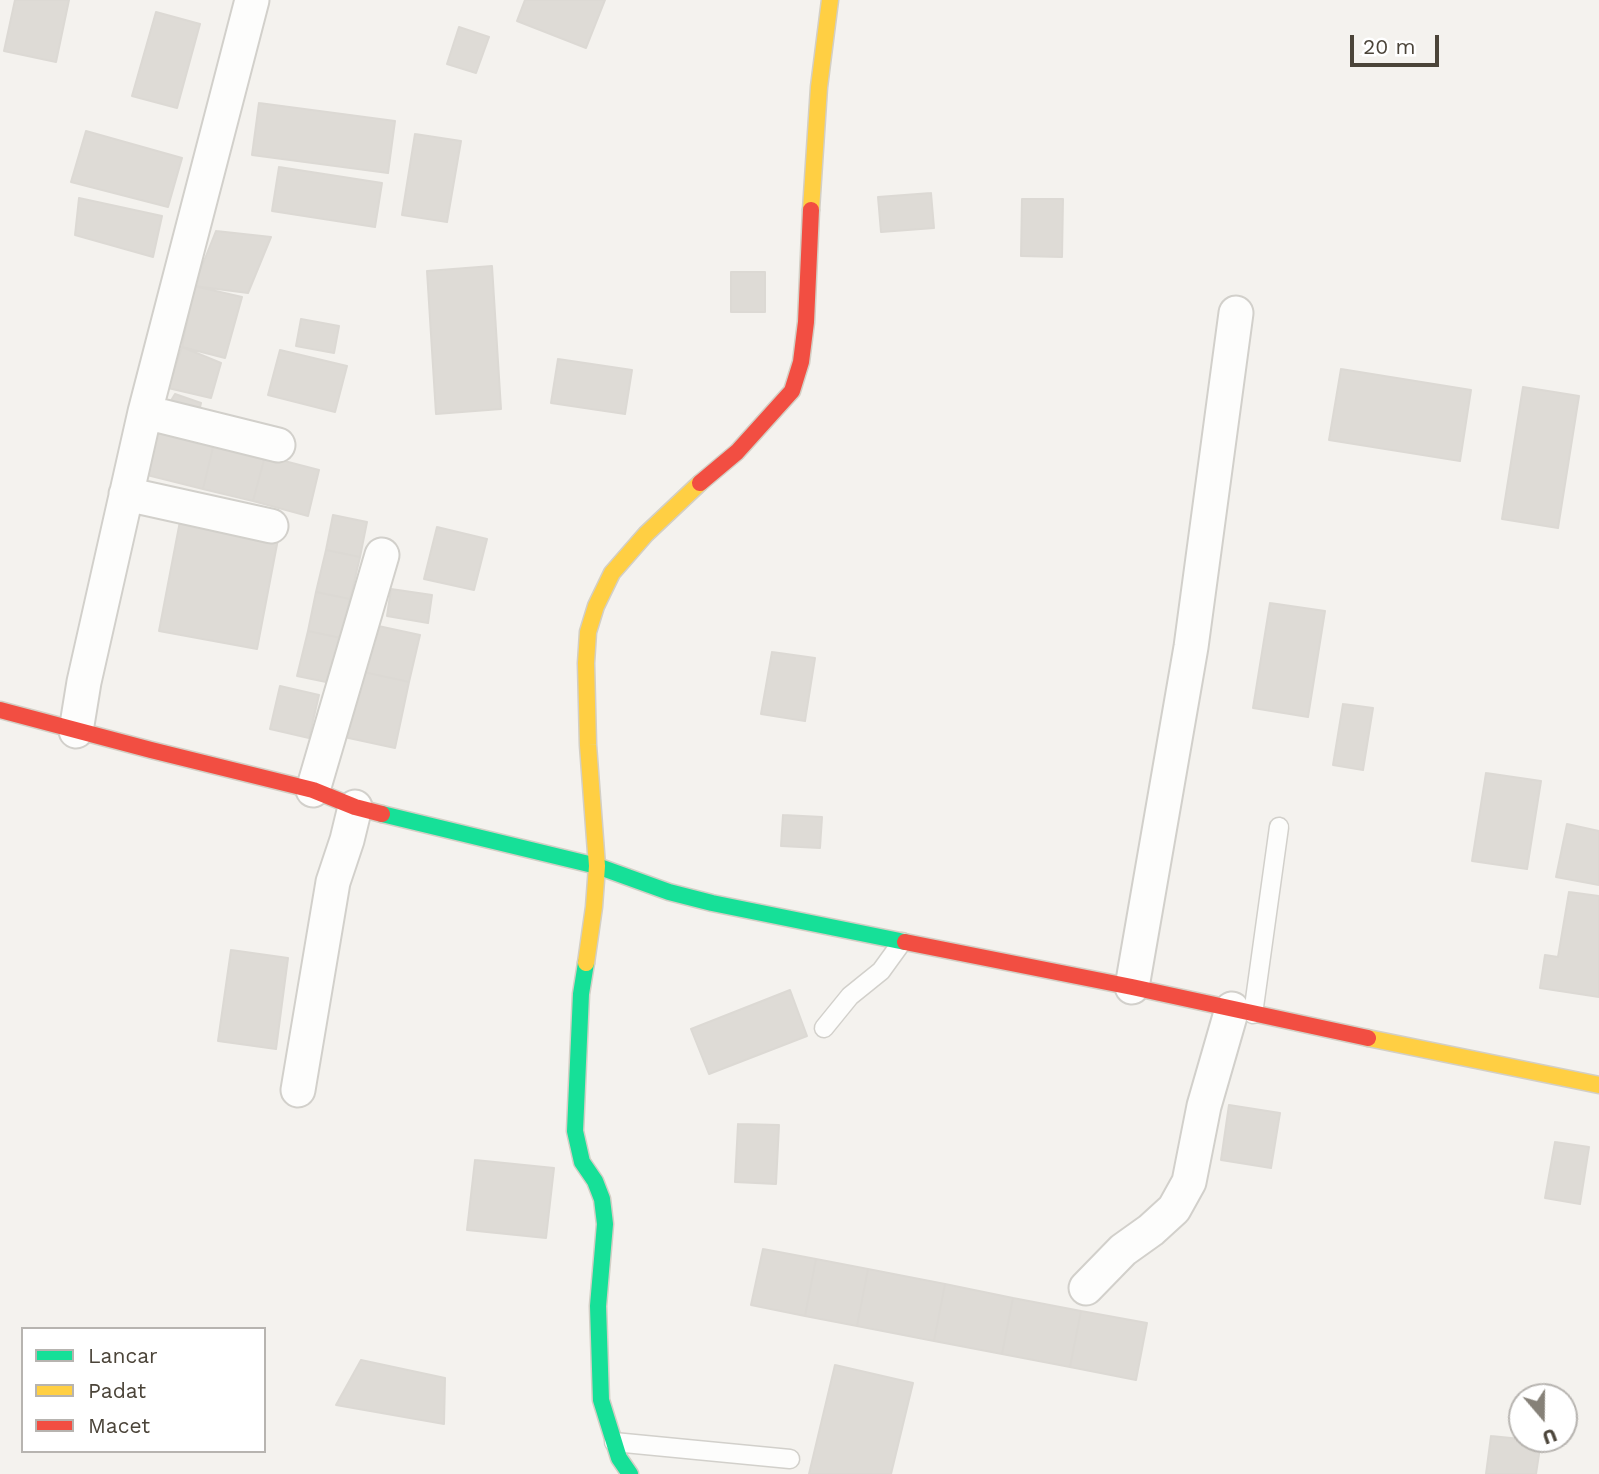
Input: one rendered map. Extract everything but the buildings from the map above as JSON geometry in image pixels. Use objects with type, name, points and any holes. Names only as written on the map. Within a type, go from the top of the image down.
[{"type":"street","points":[[76,731],[84,682],[145,412],[252,0]]},
{"type":"street","points":[[630,1474],[619,1458],[601,1400],[598,1306],[605,1224],[602,1199],[595,1181],[582,1162],[575,1130],[581,994],[594,907],[597,866],[588,745],[588,632],[596,606],[612,573],[646,534],[737,452],[792,391],[801,362],[806,322],[819,87],[830,0]]},
{"type":"street","points":[[1132,987],[1191,647],[1237,313]]},
{"type":"street","points":[[145,412],[278,445]]},
{"type":"street","points":[[126,494],[271,526]]},
{"type":"street","points":[[313,790],[382,555]]},
{"type":"street","points":[[0,710],[313,790],[355,807],[597,866],[712,903],[1132,987],[1599,1085]]},
{"type":"street","points":[[299,1090],[333,882],[355,807]]},
{"type":"street","points":[[1087,1288],[1123,1250],[1174,1209],[1189,1182],[1204,1106],[1242,1012]]},
{"type":"lane","points":[[1242,1012],[1279,827]]},
{"type":"lane","points":[[824,1028],[850,996],[881,971],[902,942]]},
{"type":"lane","points":[[614,1442],[790,1459]]},
{"type":"traffic: fast","points":[[382,814],[597,866],[669,892],[712,903],[905,942]]},
{"type":"traffic: fast","points":[[586,963],[581,994],[575,1131],[582,1162],[595,1181],[602,1199],[605,1224],[598,1306],[601,1400],[619,1458],[630,1474]]},
{"type":"traffic: slow","points":[[811,210],[819,87],[830,0]]},
{"type":"traffic: slow","points":[[586,963],[597,866],[588,745],[588,632],[596,606],[612,573],[646,534],[700,483]]},
{"type":"traffic: slow","points":[[1368,1038],[1599,1085]]},
{"type":"traffic: jam","points":[[700,483],[737,452],[792,391],[801,362],[806,322],[811,210]]},
{"type":"traffic: jam","points":[[0,710],[313,790],[355,807],[382,814]]},
{"type":"traffic: jam","points":[[905,942],[1368,1038]]}]
